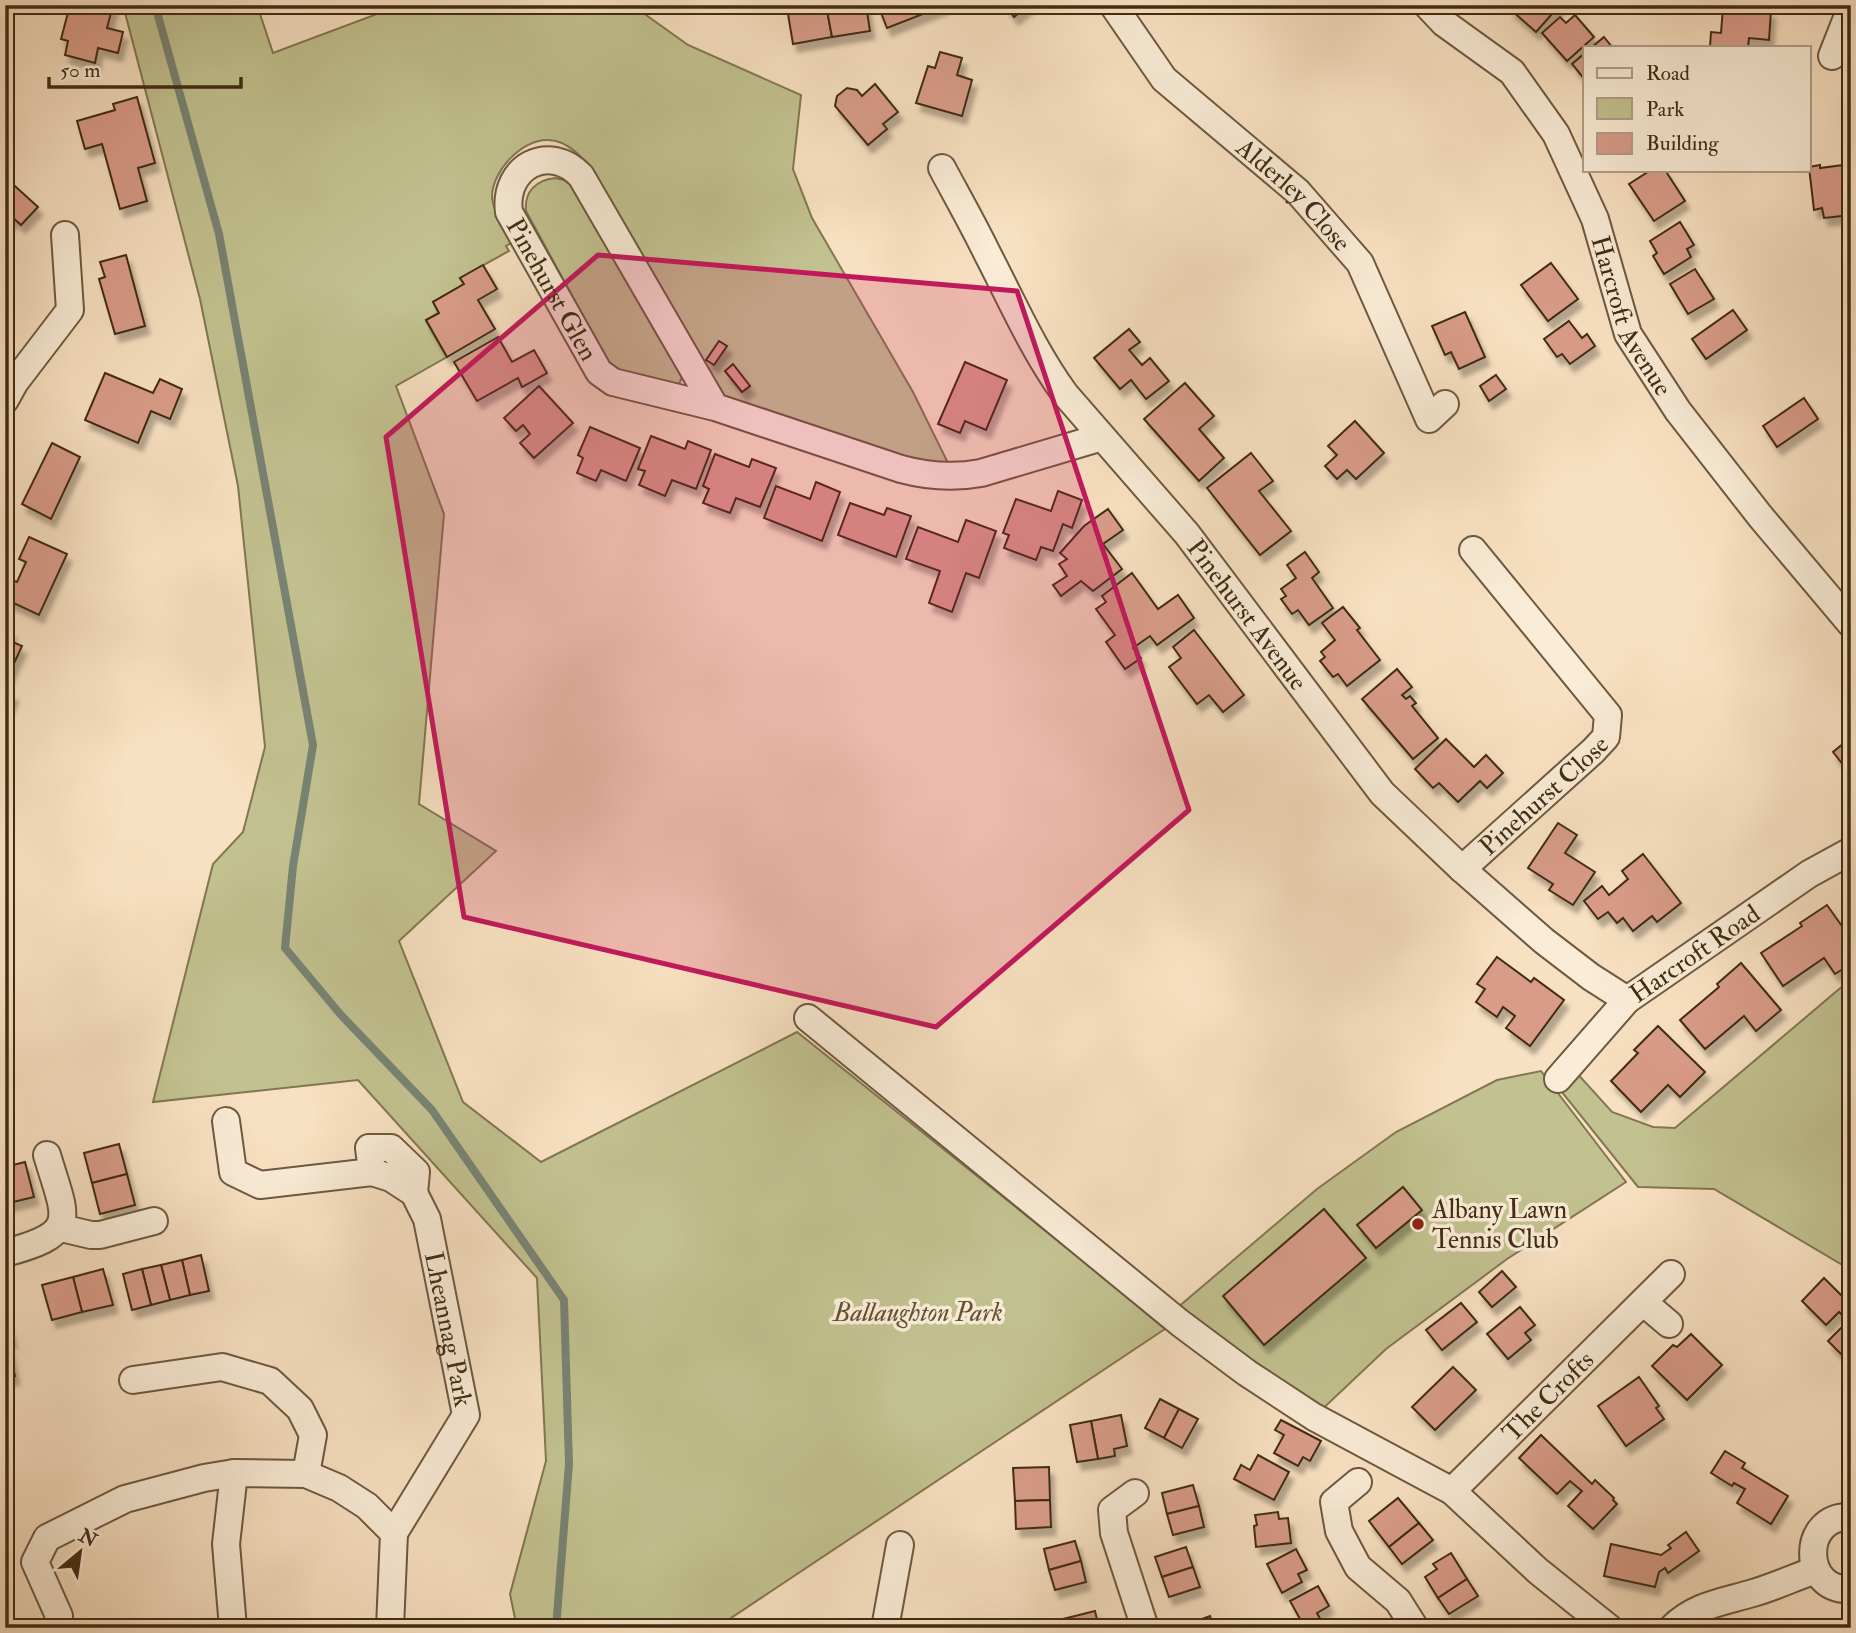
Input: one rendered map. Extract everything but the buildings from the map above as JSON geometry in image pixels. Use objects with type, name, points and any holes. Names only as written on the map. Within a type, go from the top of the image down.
[{"type":"street","name":"Alderley Close","points":[[1113,5],[1164,79],[1298,192],[1360,263],[1429,418]]},
{"type":"street","name":"Harcroft Avenue","points":[[1427,5],[1444,23],[1512,72],[1556,134],[1595,219],[1628,334],[1678,411],[1760,516],[1851,624]]},
{"type":"street","points":[[1832,56],[1851,14]]},
{"type":"street","name":"Pinehurst Glen","points":[[715,407],[581,176],[566,164],[555,160],[529,164],[517,174],[509,191],[509,212],[599,372],[613,382],[715,407],[901,469],[928,475],[963,476],[981,473],[1102,437]]},
{"type":"street","name":"Pinehurst Avenue","points":[[942,167],[1036,351],[1065,394],[1187,534],[1373,783],[1412,823],[1544,941],[1591,977],[1627,1000]]},
{"type":"street","points":[[5,400],[15,382],[70,310],[65,235]]},
{"type":"street","name":"Pinehurst Close","points":[[1462,869],[1593,751],[1606,737],[1608,715],[1473,550]]},
{"type":"street","name":"Harcroft Road","points":[[1558,1079],[1627,1000],[1810,874],[1851,850]]},
{"type":"street","points":[[808,1018],[1180,1323],[1247,1373],[1314,1417],[1452,1491],[1538,1570],[1609,1628]]},
{"type":"street","name":"Lheannag Park","points":[[226,1121],[233,1172],[260,1185],[372,1172],[391,1178],[414,1193],[427,1219],[466,1415],[394,1533],[390,1628]]},
{"type":"street","points":[[5,1254],[49,1238],[61,1227],[63,1210],[47,1155]]},
{"type":"street","points":[[61,1227],[100,1235],[154,1221]]},
{"type":"street","name":"The Crofts","points":[[1452,1491],[1671,1274]]},
{"type":"street","points":[[1643,1302],[1669,1324]]},
{"type":"street","points":[[133,1380],[222,1367],[270,1381],[300,1409],[313,1435],[306,1474]]},
{"type":"street","points":[[59,1616],[35,1562],[47,1538],[125,1499],[204,1478],[234,1474],[306,1474],[339,1488],[357,1500],[394,1533]]},
{"type":"street","points":[[233,1628],[226,1544],[234,1474]]},
{"type":"street","points":[[1358,1482],[1323,1509],[1339,1531],[1358,1567],[1398,1601],[1415,1628]]},
{"type":"street","points":[[1135,1493],[1104,1506],[1145,1628]]},
{"type":"street","points":[[1851,1517],[1833,1520],[1823,1527],[1812,1547],[1812,1558],[1823,1580],[1834,1586],[1851,1589]]},
{"type":"street","points":[[885,1628],[900,1545]]},
{"type":"street","points":[[1672,1628],[1683,1617],[1713,1603],[1752,1594],[1816,1570]]},
{"type":"highlighted area","points":[[598,255],[1017,291],[1189,810],[936,1027],[464,917],[386,437]]},
{"type":"green space","name":"Ballaughton Park","points":[[123,5],[257,5],[273,53],[401,5],[632,5],[688,45],[801,95],[793,169],[812,218],[913,392],[949,465],[912,462],[722,396],[595,174],[575,151],[562,143],[548,140],[528,145],[510,158],[493,187],[492,197],[497,214],[513,242],[506,246],[509,251],[460,278],[464,284],[433,302],[439,313],[426,321],[447,357],[396,386],[444,514],[419,804],[496,851],[399,941],[463,1102],[541,1162],[797,1032],[1165,1329],[716,1628],[517,1628],[510,1594],[546,1461],[537,1278],[358,1080],[153,1102],[213,864],[243,832],[265,747],[238,486],[200,299]]},
{"type":"green space","points":[[555,178],[576,188],[682,377],[679,384],[675,386],[622,373],[608,362],[526,211],[527,198],[533,188],[542,181]]},
{"type":"green space","points":[[1851,979],[1851,1138],[1848,1141],[1851,1143],[1851,1270],[1714,1189],[1638,1187],[1557,1086],[1576,1072],[1612,1112],[1653,1127],[1675,1128]]},
{"type":"green space","name":"Albany Lawn Tennis Club","points":[[1541,1071],[1626,1182],[1507,1259],[1386,1349],[1314,1417],[1170,1314],[1317,1189],[1396,1132],[1497,1080]]},
{"type":"waterway","points":[[155,5],[219,234],[313,745],[293,866],[285,948],[341,1015],[432,1110],[564,1300],[569,1464],[556,1628]]},
{"type":"place","name":"Albany Lawn Tennis Club","points":[[1418,1224]]}]
